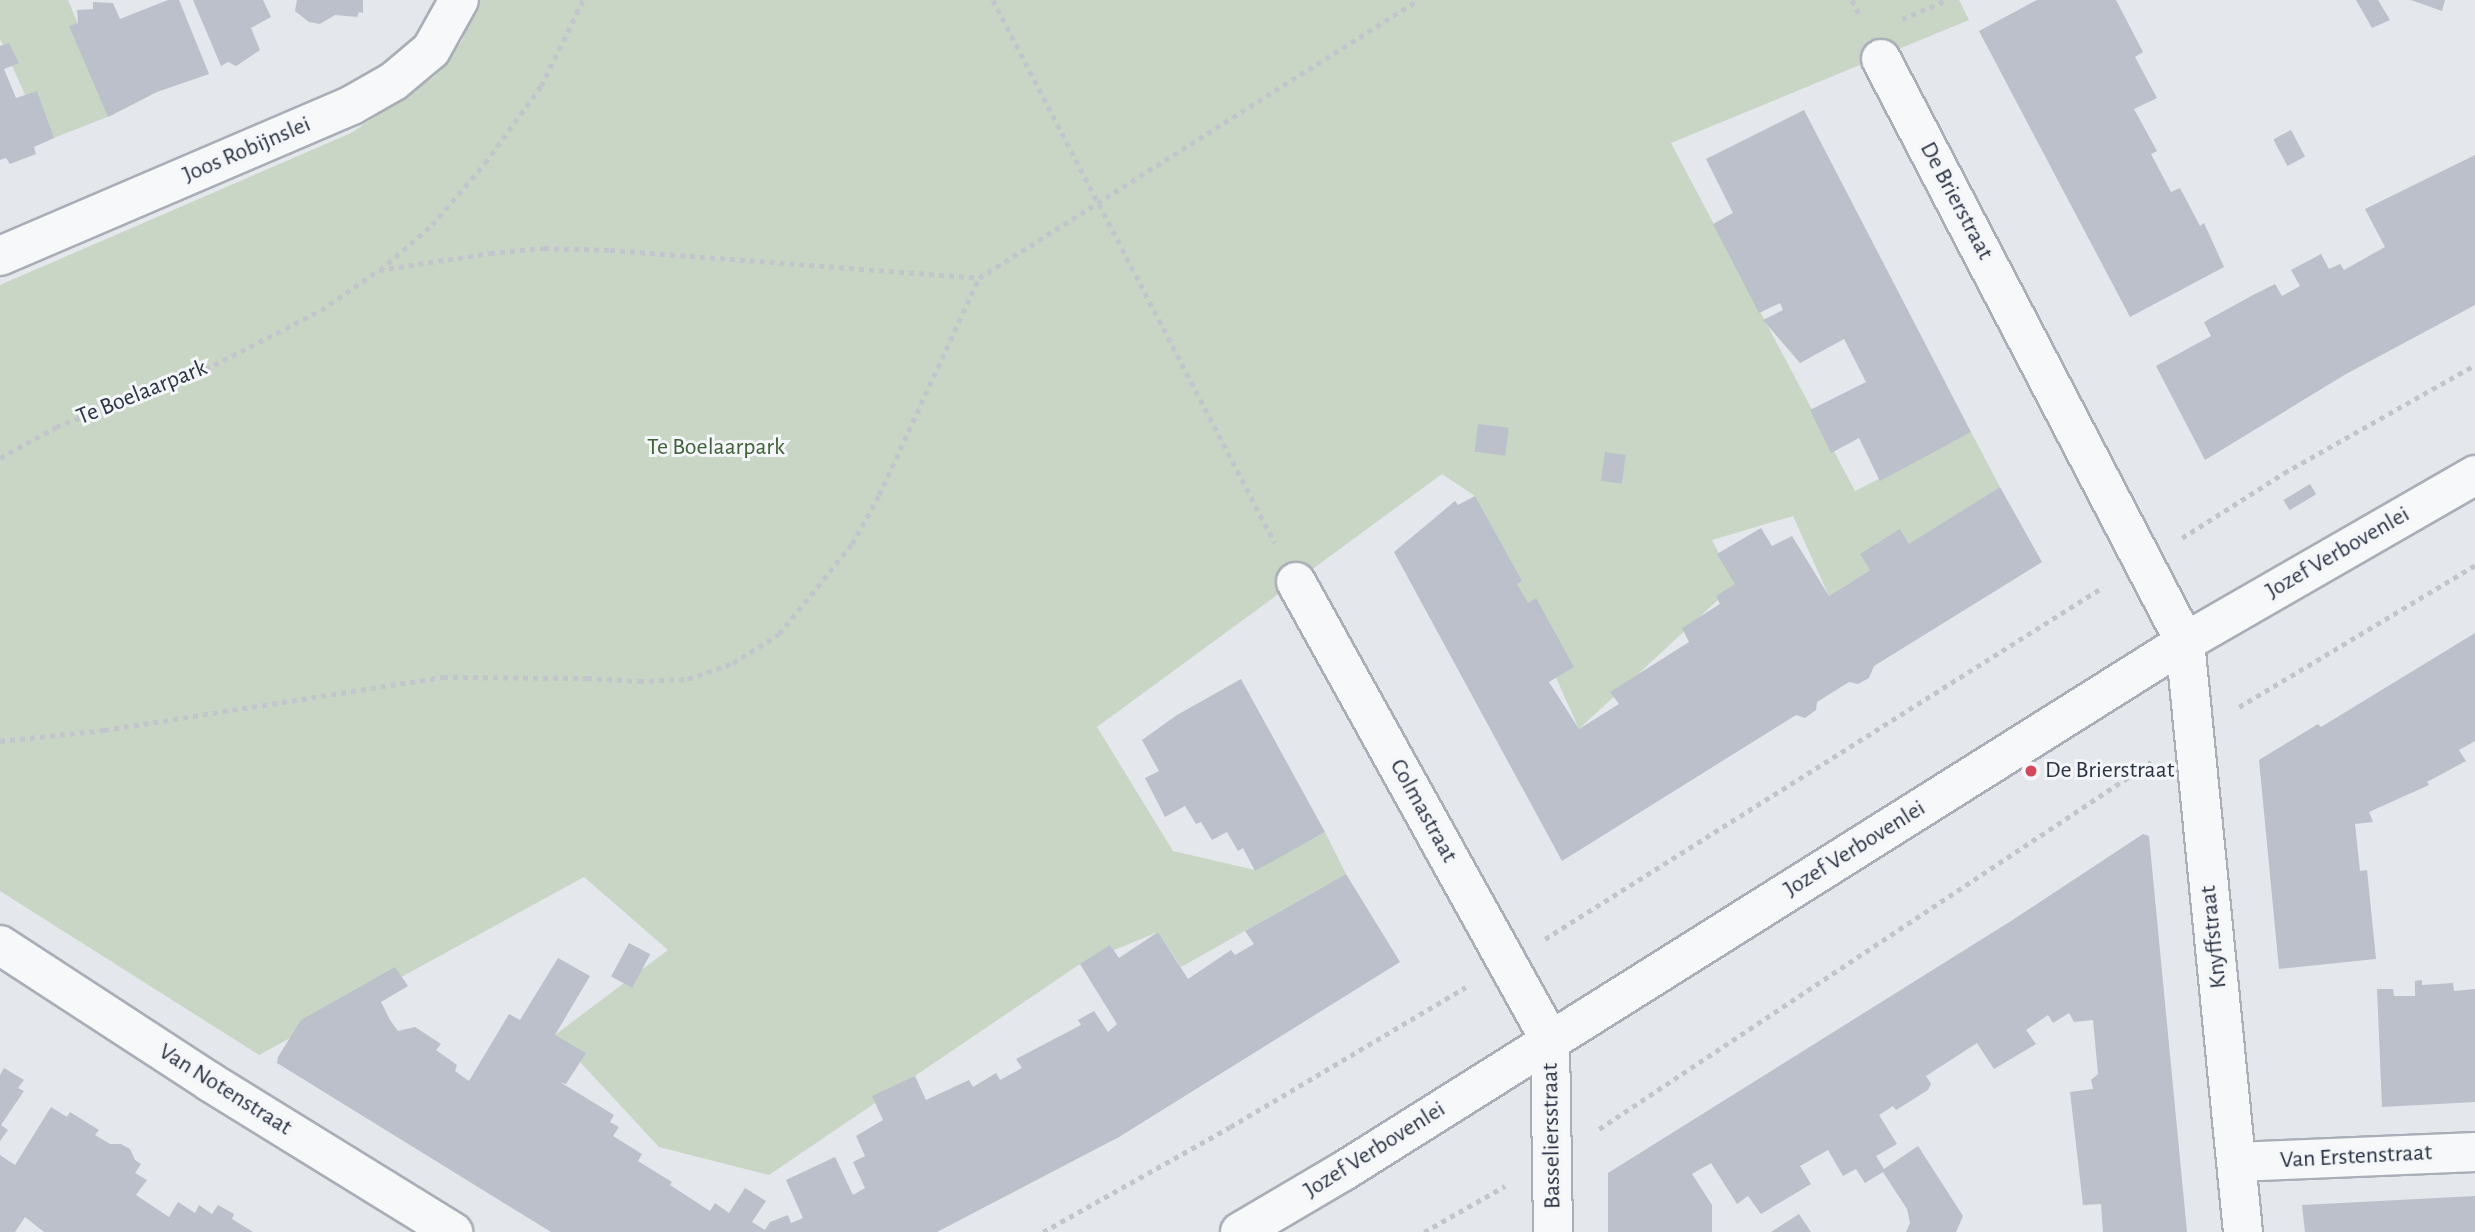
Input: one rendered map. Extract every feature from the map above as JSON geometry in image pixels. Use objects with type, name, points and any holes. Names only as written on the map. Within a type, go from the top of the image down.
[{"type":"street","name":"Joos Robijnslei","points":[[0,256],[352,105],[394,81],[430,50],[449,23],[459,0]]},
{"type":"street","name":"De Brierstraat","points":[[1886,41],[2185,642]]},
{"type":"street","name":"Jozef Verbovenlei","points":[[1240,1232],[1342,1172],[2185,642],[2475,475]]},
{"type":"street","name":"Colmastraat","points":[[1296,582],[1550,1040]]},
{"type":"street","name":"Knyffstraat","points":[[2185,642],[2243,1232]]},
{"type":"street","name":"Van Notenstraat","points":[[0,945],[210,1082],[453,1232]]},
{"type":"street","name":"Basseliersstraat","points":[[1550,1040],[1553,1232]]},
{"type":"street","name":"Van Erstenstraat","points":[[2236,1162],[2475,1152]]},
{"type":"path","points":[[379,270],[432,225],[485,163],[541,86],[583,0]]},
{"type":"path","points":[[993,0],[1296,582]]},
{"type":"path","points":[[0,741],[104,730],[443,677],[639,681],[688,679],[733,663],[779,634],[852,544],[879,495],[979,278],[1418,0]]},
{"type":"path","points":[[1886,41],[1947,0]]},
{"type":"path","name":"Te Boelaarpark","points":[[0,458],[56,427],[214,365],[321,310],[379,270],[489,253],[544,248],[610,250],[979,278]]},
{"type":"path","points":[[1043,1232],[1230,1127],[1508,962],[2284,473],[2475,365]]},
{"type":"path","points":[[1424,1232],[1552,1160],[2194,734],[2475,565]]},
{"type":"green space","points":[[0,0],[68,0],[115,114],[46,141],[0,39]]},
{"type":"green space","name":"Te Boelaarpark","points":[[477,0],[1959,0],[1969,20],[1671,143],[1855,491],[1971,432],[2000,487],[1829,596],[1793,516],[1712,540],[1735,584],[1579,729],[1475,496],[1442,474],[1097,727],[1173,851],[1255,870],[1325,832],[1346,874],[1181,967],[1158,932],[1080,964],[769,1175],[659,1147],[555,1035],[668,950],[584,877],[259,1055],[0,891],[0,285],[351,133],[435,76],[462,41]]},
{"type":"building","points":[[168,0],[179,0],[209,74],[157,92],[108,117],[69,26],[78,23],[77,10],[93,9],[93,2],[113,3],[120,19]]},
{"type":"building","points":[[193,0],[263,0],[271,17],[251,28],[260,50],[236,66],[228,62],[221,66]]},
{"type":"building","points":[[297,0],[363,0],[363,13],[359,12],[357,17],[335,15],[320,24],[309,22],[295,11]]},
{"type":"building","points":[[2037,0],[2116,0],[2143,52],[2135,57],[2157,98],[2134,109],[2157,151],[2151,154],[2171,192],[2180,188],[2200,226],[2204,223],[2224,267],[2130,317],[1979,31]]},
{"type":"building","points":[[2356,0],[2378,0],[2390,20],[2372,28]]},
{"type":"building","points":[[2411,0],[2445,0],[2442,11]]},
{"type":"building","points":[[9,43],[19,63],[4,69],[16,98],[37,91],[54,138],[34,147],[36,154],[10,164],[6,158],[0,160],[0,46]]},
{"type":"building","points":[[1804,110],[1971,432],[1880,481],[1859,438],[1831,453],[1810,410],[1866,382],[1844,339],[1800,363],[1763,320],[1783,310],[1780,303],[1759,313],[1713,224],[1733,213],[1706,159]]},
{"type":"building","points":[[2291,130],[2305,156],[2287,166],[2273,139]]},
{"type":"building","points":[[2475,155],[2475,305],[2346,374],[2205,460],[2156,366],[2211,336],[2204,322],[2275,284],[2282,296],[2300,286],[2291,270],[2321,254],[2329,269],[2340,264],[2344,270],[2385,247],[2365,209]]},
{"type":"building","points":[[1478,424],[1509,428],[1505,456],[1475,452]]},
{"type":"building","points":[[1605,452],[1626,455],[1622,484],[1601,481]]},
{"type":"building","points":[[2310,484],[2316,494],[2290,510],[2283,500]]},
{"type":"building","points":[[2000,487],[2042,562],[1874,666],[1869,678],[1858,684],[1849,682],[1817,702],[1816,710],[1805,718],[1796,715],[1562,861],[1394,552],[1455,501],[1458,505],[1475,496],[1522,581],[1517,584],[1528,603],[1536,598],[1574,667],[1549,682],[1579,729],[1619,704],[1610,692],[1689,642],[1682,628],[1720,604],[1716,596],[1735,584],[1717,554],[1761,528],[1772,546],[1792,536],[1829,596],[1870,570],[1860,554],[1900,529],[1909,544]]},
{"type":"building","points":[[2475,633],[2475,741],[2459,750],[2466,761],[2427,782],[2429,785],[2369,812],[2373,822],[2355,824],[2360,871],[2367,870],[2376,959],[2279,969],[2259,760],[2318,724],[2321,727]]},
{"type":"building","points":[[1241,679],[1325,832],[1255,871],[1243,848],[1238,851],[1227,832],[1212,840],[1201,822],[1196,824],[1185,806],[1165,817],[1145,778],[1159,771],[1142,740],[1177,715]]},
{"type":"building","points":[[2143,834],[2149,836],[2187,1232],[2103,1232],[2101,1204],[2083,1205],[2070,1092],[2093,1089],[2091,1080],[2098,1074],[2093,1020],[2074,1022],[2069,1013],[2053,1023],[2048,1015],[2026,1030],[2036,1044],[1994,1069],[1977,1043],[1926,1076],[1931,1084],[1928,1090],[1896,1110],[1893,1106],[1879,1115],[1897,1144],[1876,1156],[1884,1169],[1918,1146],[1963,1216],[1956,1232],[1906,1232],[1910,1223],[1907,1209],[1883,1172],[1865,1183],[1856,1169],[1843,1176],[1828,1150],[1800,1166],[1811,1184],[1761,1214],[1748,1196],[1737,1204],[1711,1163],[1692,1174],[1712,1205],[1712,1232],[1608,1232],[1608,1173],[2011,921]]},
{"type":"building","points":[[1346,874],[1400,962],[1119,1137],[937,1232],[551,1232],[277,1063],[301,1020],[395,967],[408,986],[381,1002],[390,1020],[398,1031],[415,1027],[441,1044],[436,1050],[457,1065],[455,1071],[469,1081],[509,1014],[520,1020],[558,958],[590,976],[555,1035],[586,1053],[566,1084],[560,1082],[614,1115],[610,1122],[619,1127],[613,1136],[642,1154],[638,1161],[672,1182],[670,1185],[710,1211],[715,1203],[729,1213],[745,1188],[766,1201],[752,1222],[765,1230],[770,1222],[788,1215],[791,1223],[803,1218],[786,1180],[835,1157],[853,1195],[865,1188],[853,1162],[865,1156],[856,1136],[883,1120],[872,1096],[915,1076],[926,1100],[969,1080],[973,1087],[996,1073],[1000,1080],[1022,1068],[1016,1059],[1081,1025],[1078,1020],[1094,1011],[1108,1032],[1117,1024],[1080,964],[1110,945],[1119,958],[1158,932],[1188,979],[1231,950],[1235,955],[1254,944],[1245,931]]},
{"type":"building","points":[[629,943],[650,954],[632,988],[611,977]]},
{"type":"building","points":[[2422,980],[2422,985],[2453,983],[2454,991],[2475,989],[2475,1102],[2382,1107],[2377,989],[2393,989],[2394,996],[2415,996],[2415,981]]},
{"type":"building","points":[[4,1068],[24,1080],[18,1088],[24,1091],[1,1125],[8,1130],[0,1141],[0,1075]]},
{"type":"building","points":[[51,1107],[67,1117],[70,1112],[99,1130],[95,1135],[110,1144],[121,1144],[130,1149],[135,1160],[141,1164],[135,1173],[147,1180],[136,1195],[169,1217],[178,1202],[195,1213],[199,1205],[212,1214],[218,1205],[234,1214],[232,1219],[253,1232],[44,1232],[25,1217],[15,1232],[0,1232],[0,1155],[15,1165]]},
{"type":"building","points":[[2475,1196],[2475,1232],[2305,1232],[2302,1205]]},
{"type":"building","points":[[1799,1214],[1811,1232],[1771,1232]]},
{"type":"place","name":"De Brierstraat","points":[[2031,771]]}]
